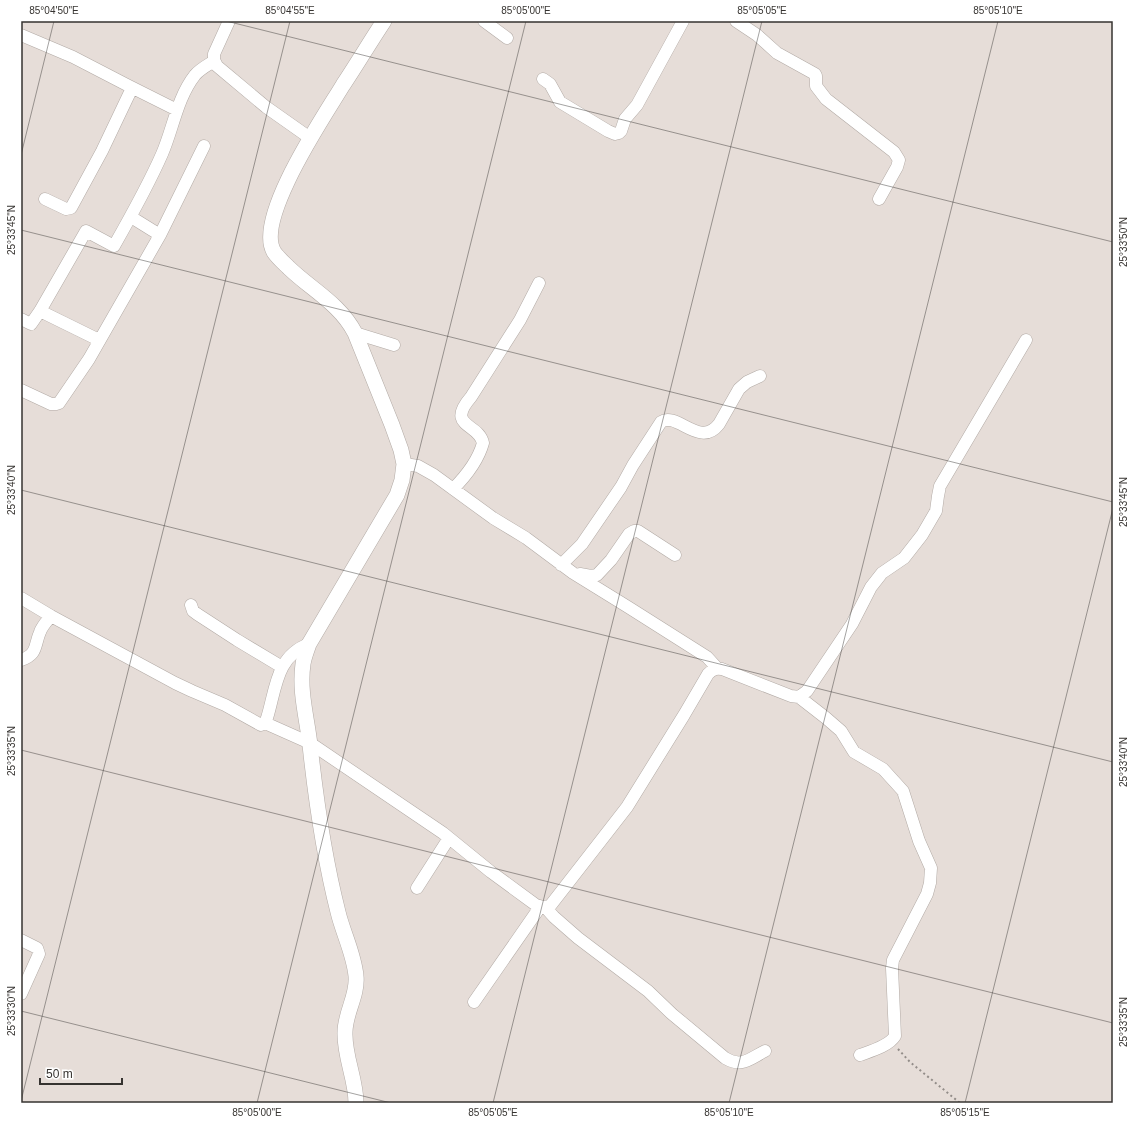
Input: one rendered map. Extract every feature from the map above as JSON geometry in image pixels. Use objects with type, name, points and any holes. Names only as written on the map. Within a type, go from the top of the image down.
[{"type":"street","points":[[229,21],[214,54],[214,61],[218,68],[243,89],[310,138]]},
{"type":"street","points":[[356,1103],[354,1082],[348,1060],[345,1033],[347,1016],[356,985],[356,976],[350,950],[338,913],[327,864],[318,810],[304,704],[302,680],[303,663],[308,644],[397,496],[402,480],[404,464],[392,425],[350,322],[335,306],[280,260],[274,252],[271,232],[276,210],[289,178],[310,138],[384,21]]},
{"type":"street","points":[[484,21],[507,38]]},
{"type":"street","points":[[543,79],[550,84],[560,102],[608,132],[615,134],[619,133],[625,119],[637,106],[683,21]]},
{"type":"street","points":[[736,21],[778,53],[815,74],[816,86],[826,99],[894,152],[899,160],[898,167],[879,199]]},
{"type":"street","points":[[21,35],[73,57],[177,110]]},
{"type":"street","points":[[21,319],[31,324],[86,231],[114,246],[144,194],[170,135],[177,110],[195,75],[214,61]]},
{"type":"street","points":[[45,200],[66,209],[71,208],[102,151],[132,88]]},
{"type":"street","points":[[21,390],[51,404],[59,403],[89,359],[160,235],[204,146]]},
{"type":"street","points":[[131,218],[160,235]]},
{"type":"street","points":[[453,489],[467,474],[483,443],[479,434],[462,421],[462,409],[520,320],[539,283]]},
{"type":"street","points":[[40,311],[99,340]]},
{"type":"street","points":[[355,333],[394,345]]},
{"type":"street","points":[[799,697],[807,691],[852,624],[874,582],[882,574],[904,558],[934,516],[937,508],[938,491],[940,486],[1026,340]]},
{"type":"street","points":[[561,565],[582,544],[598,518],[621,488],[633,465],[661,422],[664,420],[669,420],[696,432],[711,432],[716,429],[739,389],[748,382],[760,376]]},
{"type":"street","points":[[404,464],[418,466],[434,475],[493,518],[526,538],[561,565],[707,658],[716,668],[722,669],[784,694],[799,697],[841,731],[854,752],[883,769],[903,791],[919,841],[931,868],[930,883],[927,894],[893,960],[892,968],[896,1031],[893,1040],[860,1055]]},
{"type":"street","points":[[573,573],[591,576],[598,575],[611,560],[629,534],[634,531],[675,555]]},
{"type":"street","points":[[21,598],[51,616],[192,691],[224,705],[257,724],[261,725],[265,723],[310,743],[449,838],[491,872],[536,905],[543,907],[550,906],[627,808],[708,674],[716,668]]},
{"type":"street","points":[[191,605],[193,611],[197,614],[282,667]]},
{"type":"street","points":[[21,660],[33,653],[40,632],[51,616]]},
{"type":"street","points":[[265,723],[282,667],[297,649],[308,644]]},
{"type":"street","points":[[417,888],[449,838]]},
{"type":"street","points":[[474,1002],[543,907]]},
{"type":"street","points":[[543,907],[578,938],[648,991],[672,1014],[725,1058],[740,1064],[765,1051]]},
{"type":"street","points":[[21,940],[36,948],[39,954],[21,994]]},
{"type":"path","points":[[893,1040],[900,1052],[910,1062],[960,1103]]}]
